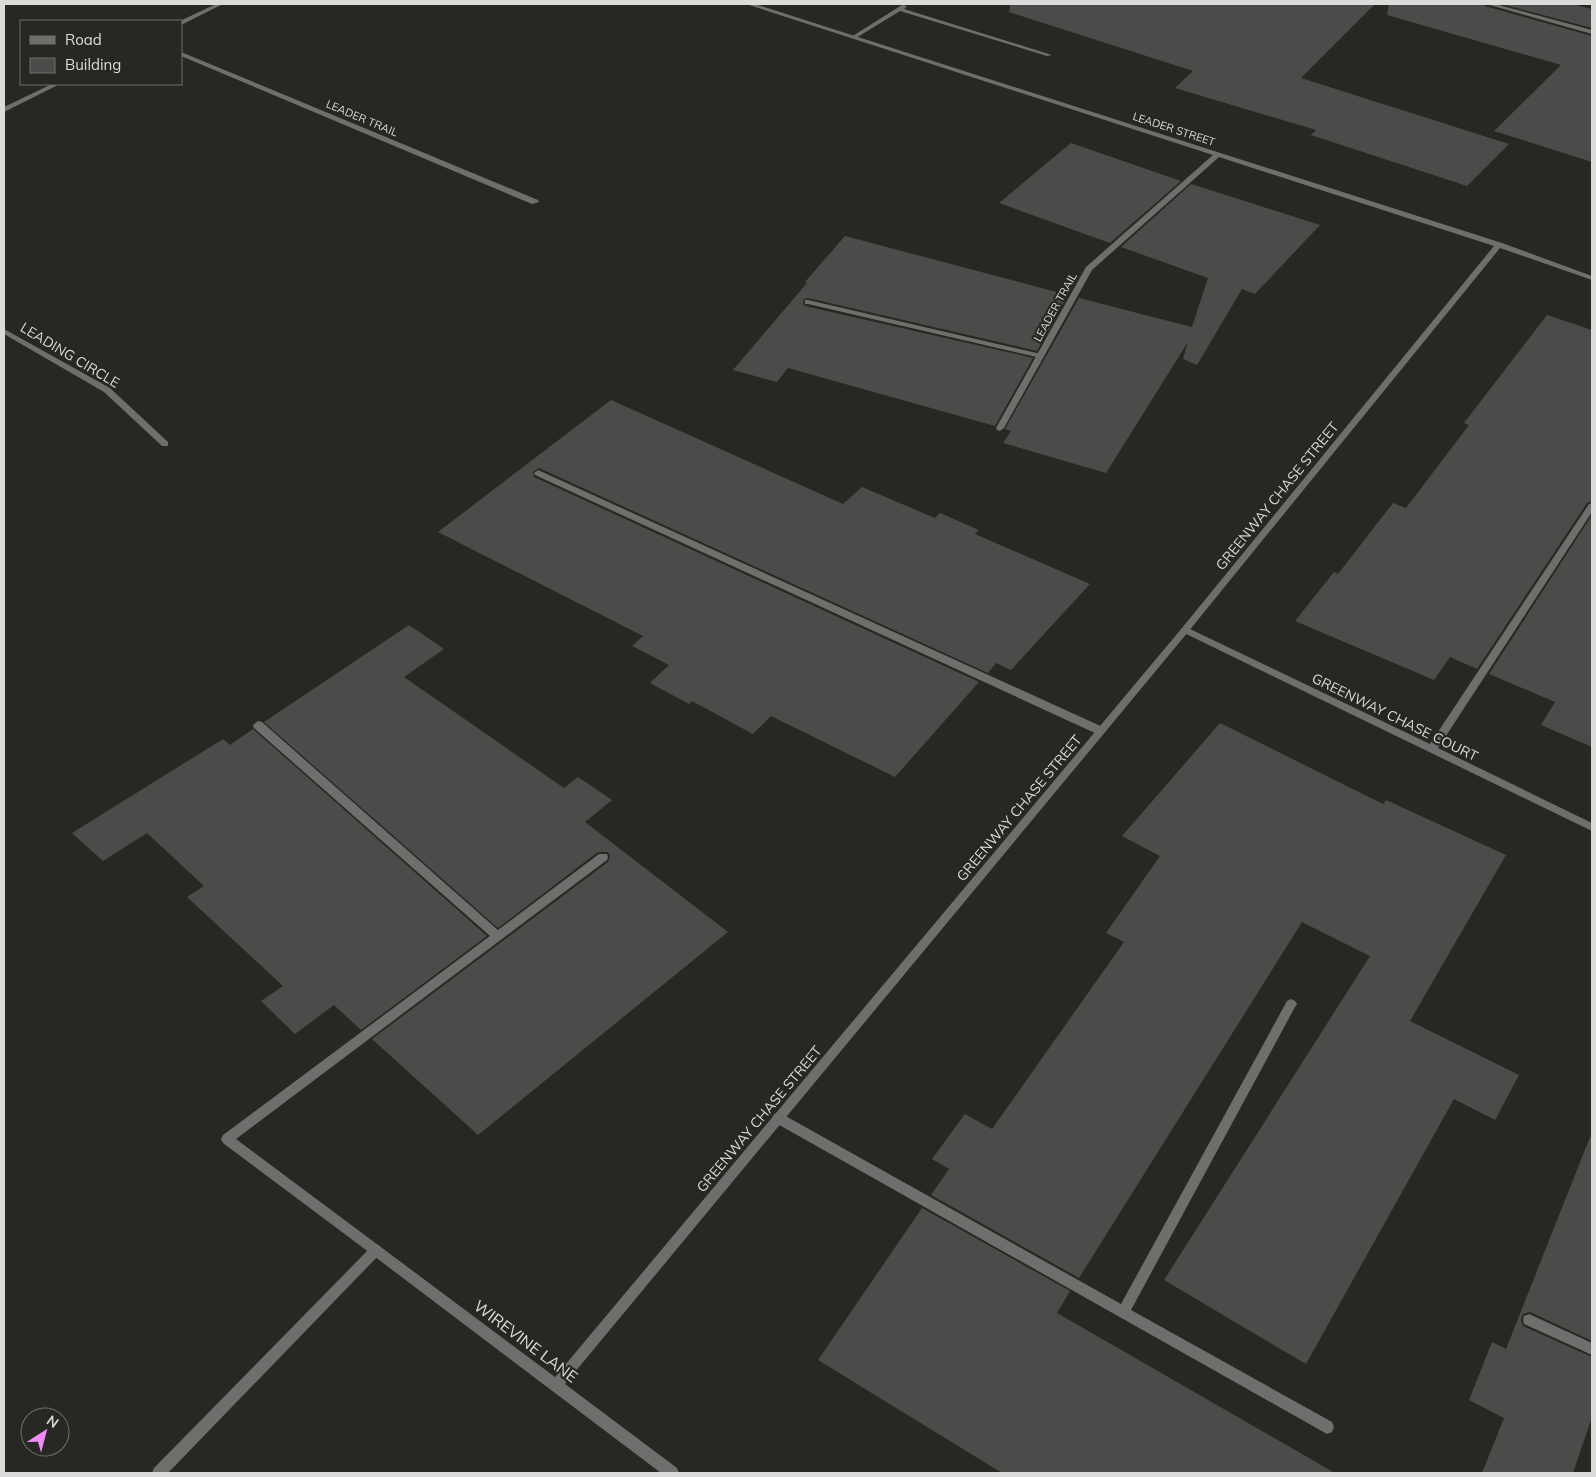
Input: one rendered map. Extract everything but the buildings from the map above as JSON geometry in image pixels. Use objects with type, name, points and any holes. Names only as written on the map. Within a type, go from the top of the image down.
[{"type":"street","points":[[182,23],[220,4]]},
{"type":"street","name":"LEADER STREET","points":[[749,4],[1499,245],[1592,278]]},
{"type":"street","points":[[854,37],[907,4]]},
{"type":"street","points":[[1489,4],[1592,32]]},
{"type":"street","points":[[899,9],[1048,56]]},
{"type":"street","name":"LEADER TRAIL","points":[[182,54],[535,202]]},
{"type":"street","points":[[4,110],[55,85]]},
{"type":"street","name":"LEADER TRAIL","points":[[1000,428],[1089,268],[1218,155]]},
{"type":"street","name":"GREENWAY CHASE STREET","points":[[556,1385],[1185,630],[1499,245]]},
{"type":"street","points":[[808,302],[1041,356]]},
{"type":"street","name":"LEADING CIRCLE","points":[[4,331],[107,390],[165,444]]},
{"type":"street","points":[[538,474],[1101,731]]},
{"type":"street","points":[[1431,750],[1592,506]]},
{"type":"street","name":"GREENWAY CHASE COURT","points":[[1185,630],[1592,827]]},
{"type":"street","points":[[258,725],[497,936],[603,857]]},
{"type":"street","name":"WIREVINE LANE","points":[[497,936],[227,1139],[672,1473]]},
{"type":"street","points":[[1123,1312],[1291,1004]]},
{"type":"street","points":[[778,1118],[1327,1427]]},
{"type":"street","points":[[158,1473],[376,1250]]},
{"type":"street","points":[[1529,1320],[1592,1350]]}]
